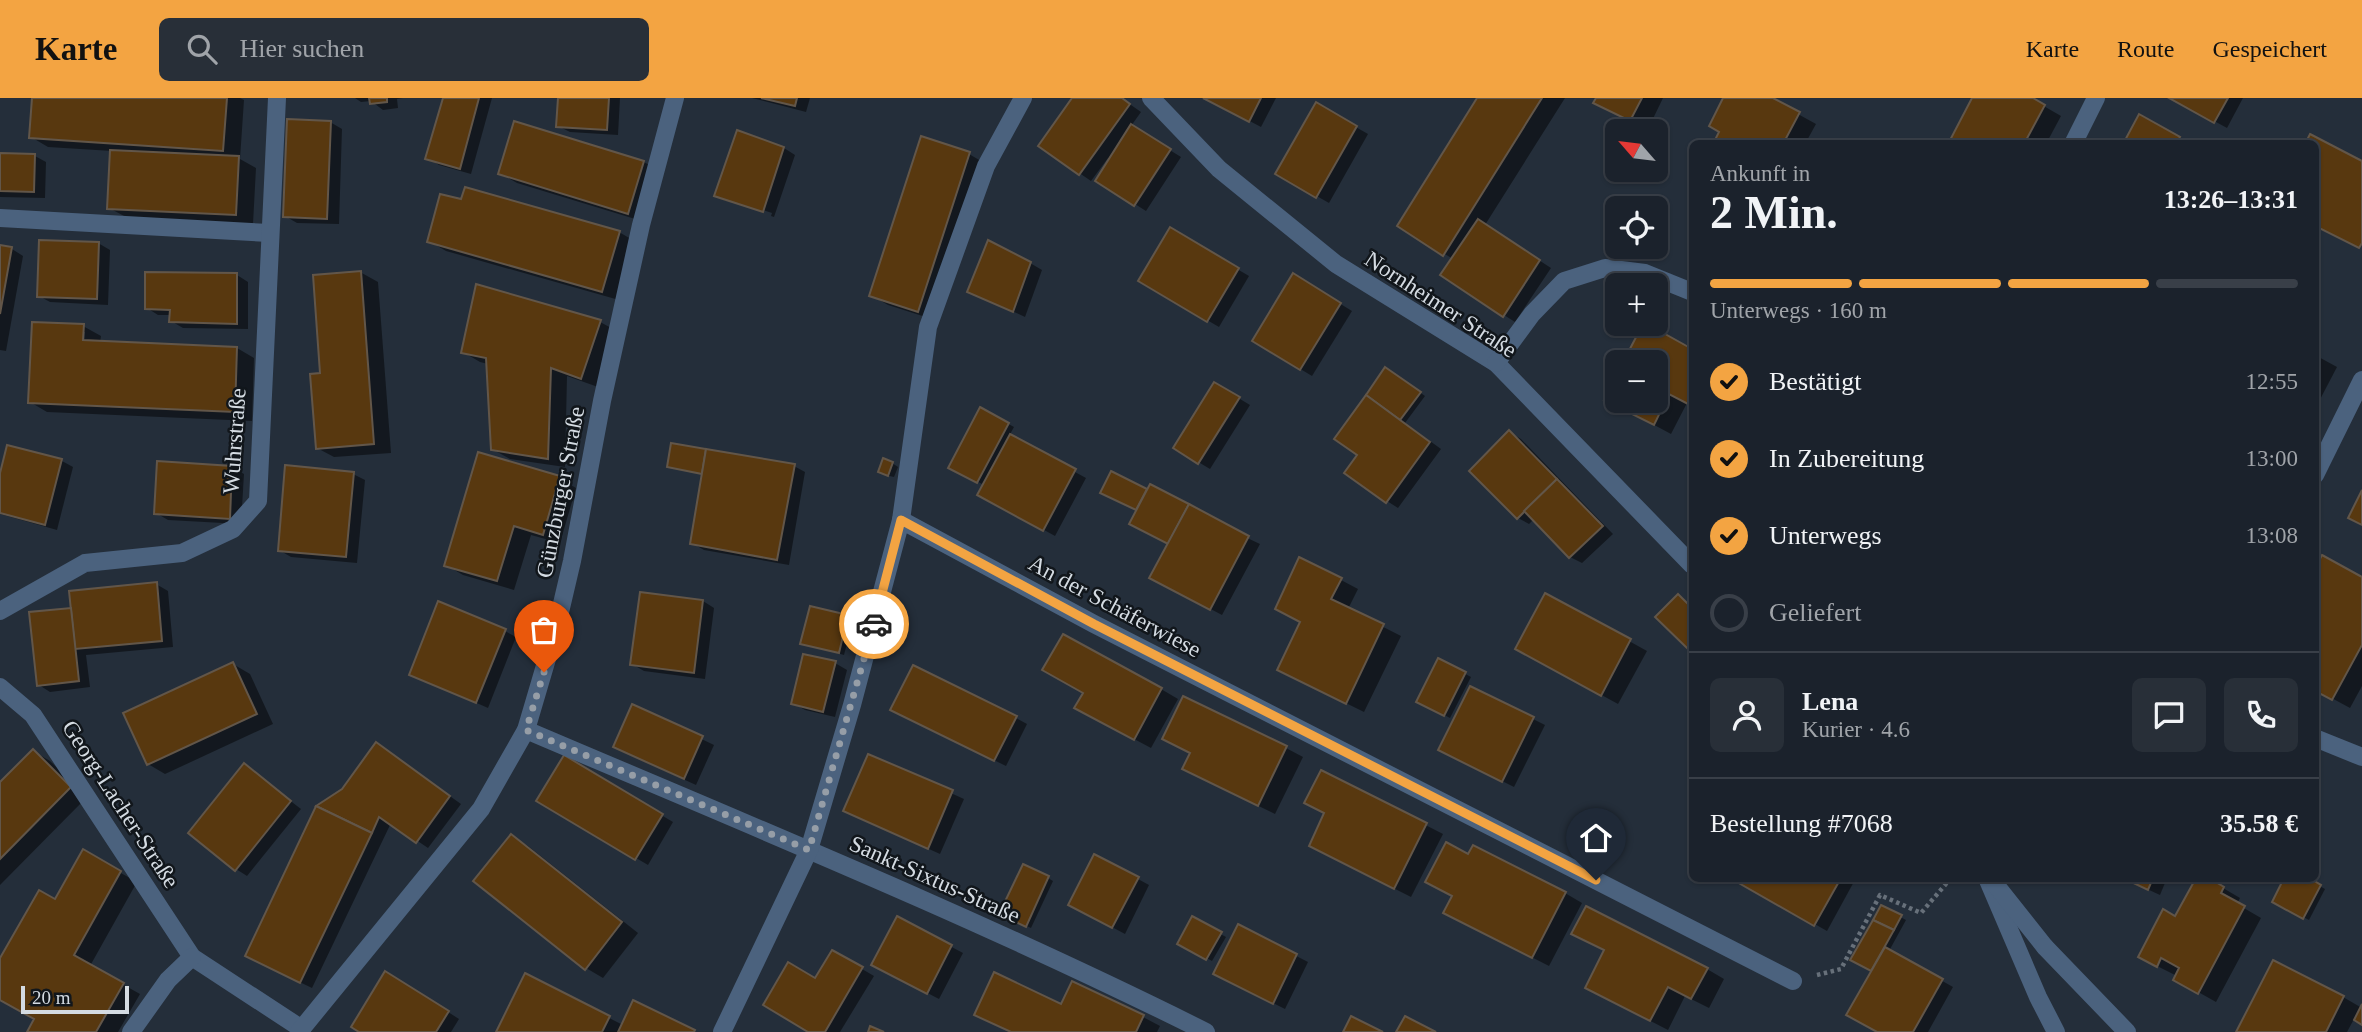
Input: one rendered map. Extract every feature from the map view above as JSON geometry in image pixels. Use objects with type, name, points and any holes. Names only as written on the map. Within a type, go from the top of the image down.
[{"type":"street","name":"Wuhrstraße","points":[[0,611],[85,563],[183,553],[233,529],[258,501],[276,98]]},
{"type":"street","name":"Günzburger Straße","points":[[301,1030],[481,809],[526,730],[558,625],[602,401],[641,225],[675,98]]},
{"type":"street","points":[[722,1032],[809,850],[852,705],[901,520],[928,327],[986,166],[1023,98]]},
{"type":"street","name":"Nornheimer Straße","points":[[1151,98],[1219,169],[1336,264],[1496,363],[1689,562]]},
{"type":"street","points":[[2075,140],[2096,98]]},
{"type":"street","points":[[0,218],[269,233]]},
{"type":"street","points":[[1496,363],[1532,314],[1564,281],[1605,268],[1645,273],[1689,291]]},
{"type":"street","points":[[2319,467],[2362,380]]},
{"type":"street","name":"An der Schäferwiese","points":[[901,520],[1094,624],[1793,981]]},
{"type":"street","name":"Georg-Lacher-Straße","points":[[0,687],[33,715],[191,957],[301,1030]]},
{"type":"street","name":"Sankt-Sixtus-Straße","points":[[526,730],[809,850],[1108,982],[1206,1032]]},
{"type":"street","points":[[2319,740],[2362,757]]},
{"type":"street","points":[[1991,882],[2038,997],[2056,1032]]},
{"type":"street","points":[[1992,882],[2045,947],[2127,1032]]},
{"type":"street","points":[[131,1032],[168,980],[191,957]]},
{"type":"path","points":[[1793,981],[1841,969],[1880,895],[1921,914],[1948,882]]},
{"type":"building","points":[[32,98],[227,98],[223,151],[29,138]]},
{"type":"building","points":[[369,98],[387,98],[387,102],[370,104]]},
{"type":"building","points":[[443,98],[479,98],[460,169],[425,159]]},
{"type":"building","points":[[558,98],[609,98],[607,130],[556,127]]},
{"type":"building","points":[[761,98],[797,98],[795,106]]},
{"type":"building","points":[[1072,98],[1122,98],[1130,104],[1079,175],[1038,146]]},
{"type":"building","points":[[1203,98],[1261,98],[1249,122]]},
{"type":"building","points":[[1477,98],[1542,98],[1443,256],[1397,226]]},
{"type":"building","points":[[1596,98],[1642,98],[1631,119],[1593,103]]},
{"type":"building","points":[[1723,98],[1773,98],[1800,112],[1785,140],[1715,140],[1719,132],[1709,126]]},
{"type":"building","points":[[1972,98],[2033,98],[2045,105],[2026,140],[1950,140]]},
{"type":"building","points":[[2169,98],[2228,98],[2214,123]]},
{"type":"building","points":[[1316,102],[1357,126],[1316,198],[1275,174]]},
{"type":"building","points":[[2139,114],[2180,137],[2178,140],[2125,140]]},
{"type":"building","points":[[287,119],[331,121],[327,219],[283,217]]},
{"type":"building","points":[[514,121],[644,161],[628,214],[498,174]]},
{"type":"building","points":[[1131,124],[1171,149],[1134,206],[1095,181]]},
{"type":"building","points":[[737,130],[784,147],[763,212],[714,196]]},
{"type":"building","points":[[2310,134],[2362,161],[2362,243],[2359,248],[2319,228],[2319,140],[2307,140]]},
{"type":"building","points":[[921,136],[970,152],[918,312],[869,296]]},
{"type":"building","points":[[110,150],[239,156],[236,215],[107,209]]},
{"type":"building","points":[[0,153],[35,154],[34,192],[0,191]]},
{"type":"building","points":[[465,187],[620,231],[602,292],[427,242],[440,194],[461,199]]},
{"type":"building","points":[[1478,219],[1540,260],[1503,317],[1440,275]]},
{"type":"building","points":[[1170,227],[1239,268],[1207,322],[1138,281]]},
{"type":"building","points":[[39,240],[99,242],[97,299],[37,297]]},
{"type":"building","points":[[988,240],[1031,262],[1013,312],[967,292]]},
{"type":"building","points":[[0,245],[12,247],[0,314]]},
{"type":"building","points":[[361,271],[374,444],[316,449],[310,374],[320,373],[313,275]]},
{"type":"building","points":[[145,272],[237,273],[237,324],[169,322],[170,310],[145,309]]},
{"type":"building","points":[[1293,273],[1341,303],[1300,370],[1252,341]]},
{"type":"building","points":[[476,284],[601,320],[581,379],[551,368],[548,459],[491,450],[486,358],[461,353]]},
{"type":"building","points":[[32,322],[84,324],[83,340],[237,347],[235,412],[28,403]]},
{"type":"building","points":[[1637,336],[1668,336],[1689,347],[1689,404],[1669,394],[1668,396],[1668,350],[1629,350]]},
{"type":"building","points":[[1385,367],[1421,392],[1400,420],[1366,395]]},
{"type":"building","points":[[1214,382],[1240,397],[1198,464],[1173,448]]},
{"type":"building","points":[[1366,395],[1430,442],[1386,503],[1344,473],[1357,455],[1334,439]]},
{"type":"building","points":[[980,407],[1009,423],[977,483],[948,468]]},
{"type":"building","points":[[1630,413],[1660,413],[1654,425]]},
{"type":"building","points":[[1509,430],[1557,479],[1517,519],[1469,471]]},
{"type":"building","points":[[1010,434],[1076,469],[1043,531],[977,495]]},
{"type":"building","points":[[671,443],[706,449],[702,474],[667,467]]},
{"type":"building","points":[[7,445],[62,459],[45,525],[0,513],[0,473]]},
{"type":"building","points":[[706,449],[795,464],[777,560],[690,544]]},
{"type":"building","points":[[478,452],[560,476],[543,535],[514,526],[497,581],[444,566]]},
{"type":"building","points":[[883,458],[893,462],[888,476],[878,472]]},
{"type":"building","points":[[157,461],[232,466],[230,519],[154,514]]},
{"type":"building","points":[[285,465],[354,472],[346,557],[278,551]]},
{"type":"building","points":[[1111,471],[1147,489],[1136,510],[1100,493]]},
{"type":"building","points":[[1557,479],[1603,526],[1569,558],[1524,511]]},
{"type":"building","points":[[1150,484],[1189,504],[1168,544],[1129,524]]},
{"type":"building","points":[[2362,490],[2362,525],[2348,518]]},
{"type":"building","points":[[1189,504],[1249,536],[1210,610],[1149,578]]},
{"type":"building","points":[[2322,555],[2362,577],[2362,645],[2332,700],[2319,693],[2319,561]]},
{"type":"building","points":[[1299,557],[1342,578],[1331,599],[1384,624],[1346,704],[1277,670],[1300,622],[1275,609]]},
{"type":"building","points":[[157,582],[162,641],[75,649],[69,591]]},
{"type":"building","points":[[640,592],[703,600],[694,673],[630,665]]},
{"type":"building","points":[[1545,593],[1631,639],[1601,696],[1515,649]]},
{"type":"building","points":[[1678,594],[1689,605],[1688,649],[1655,617]]},
{"type":"building","points":[[438,601],[506,629],[476,703],[409,675]]},
{"type":"building","points":[[810,606],[848,615],[839,653],[800,644]]},
{"type":"building","points":[[71,608],[79,681],[37,686],[29,612]]},
{"type":"building","points":[[1063,634],[1162,688],[1134,740],[1074,708],[1083,693],[1042,670]]},
{"type":"building","points":[[803,654],[836,661],[823,712],[791,704]]},
{"type":"building","points":[[1438,658],[1466,672],[1444,716],[1416,702]]},
{"type":"building","points":[[233,662],[257,714],[147,765],[123,713]]},
{"type":"building","points":[[913,665],[1017,716],[994,761],[890,710]]},
{"type":"building","points":[[1470,686],[1534,717],[1502,782],[1438,750]]},
{"type":"building","points":[[1183,696],[1287,746],[1258,806],[1182,769],[1190,753],[1162,739]]},
{"type":"building","points":[[632,704],[703,736],[684,779],[613,747]]},
{"type":"building","points":[[376,742],[450,796],[416,843],[379,817],[372,833],[316,806],[342,789]]},
{"type":"building","points":[[33,749],[71,787],[0,859],[0,782]]},
{"type":"building","points":[[868,754],[953,790],[928,849],[843,811]]},
{"type":"building","points":[[564,755],[663,814],[635,860],[536,801]]},
{"type":"building","points":[[244,763],[291,801],[235,871],[188,833]]},
{"type":"building","points":[[1321,770],[1427,823],[1394,889],[1309,846],[1324,813],[1304,803]]},
{"type":"building","points":[[316,806],[372,833],[300,983],[245,956]]},
{"type":"building","points":[[511,834],[622,922],[585,970],[473,881]]},
{"type":"building","points":[[1446,842],[1468,854],[1473,845],[1566,892],[1532,958],[1443,913],[1452,896],[1425,882]]},
{"type":"building","points":[[83,849],[121,871],[74,955],[124,983],[96,1032],[27,1032],[34,1019],[0,1000],[0,958],[39,890],[55,899]]},
{"type":"building","points":[[1094,854],[1139,877],[1112,928],[1068,905]]},
{"type":"building","points":[[1023,864],[1049,876],[1026,927],[999,914]]},
{"type":"building","points":[[1737,882],[1839,882],[1814,926]]},
{"type":"building","points":[[2131,882],[2151,882],[2148,890]]},
{"type":"building","points":[[2194,882],[2216,882],[2224,887],[2221,893],[2245,906],[2198,994],[2173,980],[2179,968],[2161,958],[2157,967],[2138,957],[2163,909],[2175,916]]},
{"type":"building","points":[[2282,882],[2316,882],[2321,885],[2303,919],[2272,902]]},
{"type":"building","points":[[1881,905],[1902,915],[1894,930],[1873,920]]},
{"type":"building","points":[[1586,906],[1708,968],[1691,999],[1668,987],[1650,1021],[1585,988],[1604,950],[1571,934]]},
{"type":"building","points":[[897,916],[952,945],[927,994],[871,965]]},
{"type":"building","points":[[1192,916],[1222,932],[1206,960],[1177,944]]},
{"type":"building","points":[[1873,920],[1894,930],[1871,971],[1850,960]]},
{"type":"building","points":[[1238,924],[1297,954],[1273,1004],[1213,974]]},
{"type":"building","points":[[1885,947],[1943,979],[1913,1032],[1877,1032],[1846,1015]]},
{"type":"building","points":[[832,950],[863,967],[825,1032],[808,1032],[763,1005],[788,962],[815,978]]},
{"type":"building","points":[[2273,960],[2344,996],[2326,1032],[2236,1032]]},
{"type":"building","points":[[385,971],[449,1011],[436,1032],[359,1032],[351,1027]]},
{"type":"building","points":[[994,972],[1061,1004],[1072,981],[1144,1015],[1136,1032],[1011,1032],[974,1015]]},
{"type":"building","points":[[525,973],[610,1016],[602,1032],[496,1032]]},
{"type":"building","points":[[633,1000],[695,1030],[694,1032],[618,1032]]},
{"type":"building","points":[[2362,1004],[2362,1025],[2354,1020]]},
{"type":"building","points":[[1351,1016],[1383,1032],[1343,1032]]},
{"type":"building","points":[[1405,1016],[1436,1032],[1396,1032]]},
{"type":"building","points":[[870,1026],[884,1032],[868,1032]]},
{"type":"way so far","points":[[544,672],[526,730],[809,850],[874,624]]},
{"type":"route","points":[[874,624],[901,520],[1094,624],[1596,880]]}]
